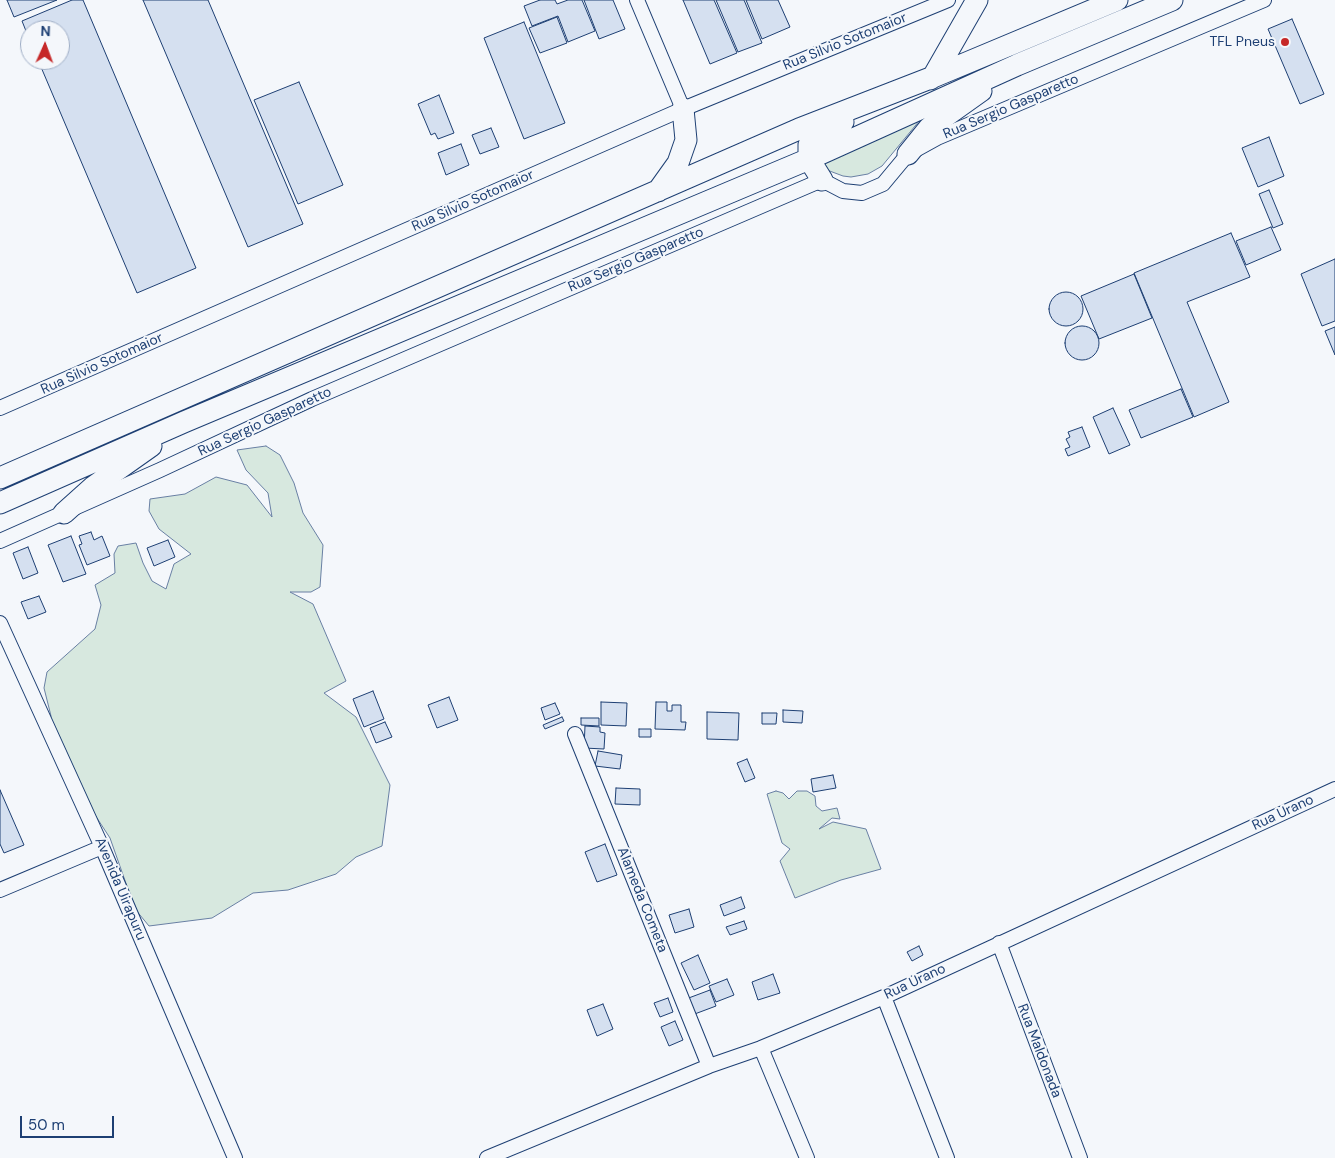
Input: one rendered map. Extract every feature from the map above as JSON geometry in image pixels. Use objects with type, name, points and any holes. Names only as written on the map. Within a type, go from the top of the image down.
[{"type":"highway","points":[[822,180],[809,158],[809,145],[827,130],[933,77],[978,0]]},
{"type":"highway","points":[[0,478],[799,129],[933,77],[1117,0]]},
{"type":"highway","points":[[0,503],[184,422],[809,158],[1017,65],[1172,0]]},
{"type":"highway","points":[[908,154],[929,128],[1017,65]]},
{"type":"highway","points":[[657,191],[678,163],[686,140],[683,109]]},
{"type":"highway","points":[[64,514],[93,488],[184,422]]},
{"type":"street","points":[[637,0],[683,109]]},
{"type":"street","name":"Rua Silvio Sotomaior","points":[[0,408],[683,109],[948,0]]},
{"type":"street","name":"Rua Sergio Gasparetto","points":[[0,541],[64,514],[312,399],[822,180],[843,191],[862,193],[884,184],[908,154],[937,138],[1264,0]]},
{"type":"street","name":"Avenida Uirapuru","points":[[0,622],[102,847],[235,1158]]},
{"type":"street","name":"Alameda Cometa","points":[[575,734],[709,1066]]},
{"type":"street","name":"Rua Urano","points":[[487,1158],[709,1066],[761,1048],[884,997],[1335,788]]},
{"type":"street","points":[[0,890],[102,847]]},
{"type":"street","name":"Rua Maldonada","points":[[998,944],[1080,1158]]},
{"type":"street","points":[[884,997],[947,1158]]},
{"type":"street","points":[[761,1048],[806,1158]]},
{"type":"shaded area","points":[[920,120],[882,166],[868,174],[851,177],[843,176],[827,170],[821,161]]},
{"type":"shaded area","points":[[266,446],[280,455],[294,483],[303,513],[323,545],[320,587],[311,592],[290,592],[313,604],[346,681],[324,693],[356,717],[390,785],[382,846],[356,857],[336,874],[288,890],[253,893],[212,918],[149,926],[135,909],[110,838],[78,789],[49,726],[51,716],[44,688],[47,672],[95,629],[101,605],[95,585],[115,573],[114,554],[118,546],[136,543],[152,581],[166,589],[174,564],[191,554],[159,529],[149,511],[150,499],[185,494],[216,477],[247,485],[272,517],[268,493],[246,470],[237,450]]},
{"type":"shaded area","points":[[776,791],[783,793],[789,799],[797,791],[807,791],[815,796],[816,806],[822,811],[837,808],[840,819],[832,818],[819,829],[833,822],[866,829],[881,869],[841,880],[795,898],[780,861],[790,849],[782,843],[767,794]]},
{"type":"building","points":[[7,0],[57,0],[14,17]]},
{"type":"building","points":[[72,0],[83,0],[196,268],[137,293],[42,70],[70,70],[70,20],[24,20]]},
{"type":"building","points":[[143,0],[208,0],[303,224],[248,247]]},
{"type":"building","points":[[540,0],[555,0],[557,4],[568,0],[582,0],[595,31],[568,42],[558,16],[532,26],[524,6]]},
{"type":"building","points":[[584,0],[613,0],[625,29],[599,39]]},
{"type":"building","points":[[683,0],[714,0],[737,53],[710,64]]},
{"type":"building","points":[[716,0],[744,0],[762,43],[738,52]]},
{"type":"building","points":[[746,0],[778,0],[790,27],[762,39]]},
{"type":"building","points":[[557,17],[567,43],[540,53],[529,28]]},
{"type":"building","points":[[1292,19],[1324,94],[1300,104],[1268,29]]},
{"type":"building","points":[[524,22],[565,123],[524,139],[484,38]]},
{"type":"building","points":[[299,82],[343,185],[298,204],[254,100]]},
{"type":"building","points":[[439,95],[454,133],[438,139],[435,133],[431,135],[418,104]]},
{"type":"building","points":[[491,128],[499,147],[480,154],[472,135]]},
{"type":"building","points":[[1269,137],[1284,176],[1258,187],[1242,148]]},
{"type":"building","points":[[461,144],[469,165],[446,175],[438,153]]},
{"type":"building","points":[[1269,190],[1283,224],[1273,228],[1259,194]]},
{"type":"building","points":[[1271,227],[1281,250],[1246,265],[1236,241]]},
{"type":"building","points":[[1231,233],[1250,277],[1187,302],[1229,402],[1194,417],[1134,273]]},
{"type":"building","points":[[1335,259],[1335,321],[1322,326],[1301,274]]},
{"type":"building","points":[[1134,274],[1152,318],[1099,339],[1081,296]]},
{"type":"building","points":[[1066,292],[1073,293],[1078,297],[1082,302],[1082,316],[1078,321],[1073,325],[1066,326],[1059,325],[1054,321],[1050,316],[1049,309],[1050,302],[1054,297],[1059,293]]},
{"type":"building","points":[[1082,326],[1094,331],[1099,343],[1094,355],[1082,360],[1070,355],[1065,343],[1070,331]]},
{"type":"building","points":[[1335,327],[1335,355],[1325,331]]},
{"type":"building","points":[[1181,389],[1193,417],[1141,438],[1129,410]]},
{"type":"building","points":[[1113,408],[1130,445],[1109,454],[1093,417]]},
{"type":"building","points":[[1082,427],[1090,447],[1068,456],[1065,449],[1070,447],[1066,439],[1070,437],[1068,432]]},
{"type":"building","points":[[91,532],[94,540],[102,536],[110,556],[87,565],[79,545],[82,544],[79,536]]},
{"type":"building","points":[[71,536],[86,574],[63,582],[48,545]]},
{"type":"building","points":[[168,540],[175,557],[154,566],[147,548]]},
{"type":"building","points":[[28,547],[38,573],[23,579],[13,553]]},
{"type":"building","points":[[39,596],[46,612],[28,619],[21,602]]},
{"type":"building","points":[[373,691],[384,719],[364,727],[353,699]]},
{"type":"building","points":[[449,697],[458,720],[437,728],[428,705]]},
{"type":"building","points":[[601,702],[627,703],[626,726],[601,725]]},
{"type":"building","points":[[656,702],[667,702],[667,711],[672,711],[672,705],[681,705],[681,722],[686,722],[685,730],[655,729]]},
{"type":"building","points":[[555,703],[560,714],[545,720],[541,708]]},
{"type":"building","points":[[783,710],[803,711],[802,723],[783,722]]},
{"type":"building","points":[[707,712],[739,713],[738,740],[707,739]]},
{"type":"building","points":[[762,713],[777,713],[776,724],[762,724]]},
{"type":"building","points":[[562,717],[564,721],[545,729],[543,725]]},
{"type":"building","points":[[581,718],[599,718],[599,726],[581,725]]},
{"type":"building","points":[[385,722],[392,737],[376,743],[370,728]]},
{"type":"building","points":[[585,726],[600,727],[600,732],[605,733],[604,749],[584,748]]},
{"type":"building","points":[[639,729],[651,729],[651,737],[639,737]]},
{"type":"building","points":[[598,751],[622,755],[620,769],[595,766]]},
{"type":"building","points":[[747,759],[755,778],[745,782],[737,763]]},
{"type":"building","points":[[833,775],[836,788],[813,792],[811,779]]},
{"type":"building","points":[[616,788],[640,789],[640,805],[615,804]]},
{"type":"building","points":[[0,790],[24,845],[4,853],[0,844]]},
{"type":"building","points":[[605,844],[617,875],[597,882],[585,852]]},
{"type":"building","points":[[741,897],[745,908],[724,916],[720,905]]},
{"type":"building","points":[[689,909],[694,927],[675,933],[669,915]]},
{"type":"building","points":[[744,921],[747,929],[730,935],[726,927]]},
{"type":"building","points":[[919,946],[923,955],[912,961],[907,952]]},
{"type":"building","points":[[698,955],[710,983],[694,990],[681,963]]},
{"type":"building","points":[[773,974],[780,993],[758,1000],[752,982]]},
{"type":"building","points":[[727,979],[734,995],[716,1002],[709,986]]},
{"type":"building","points":[[710,990],[716,1006],[692,1015],[686,999]]},
{"type":"building","points":[[668,998],[673,1012],[660,1017],[654,1003]]},
{"type":"building","points":[[603,1004],[613,1029],[597,1036],[587,1010]]},
{"type":"building","points":[[675,1021],[683,1040],[669,1046],[661,1027]]},
{"type":"place","name":"TFL Pneus","points":[[1285,42]]}]
